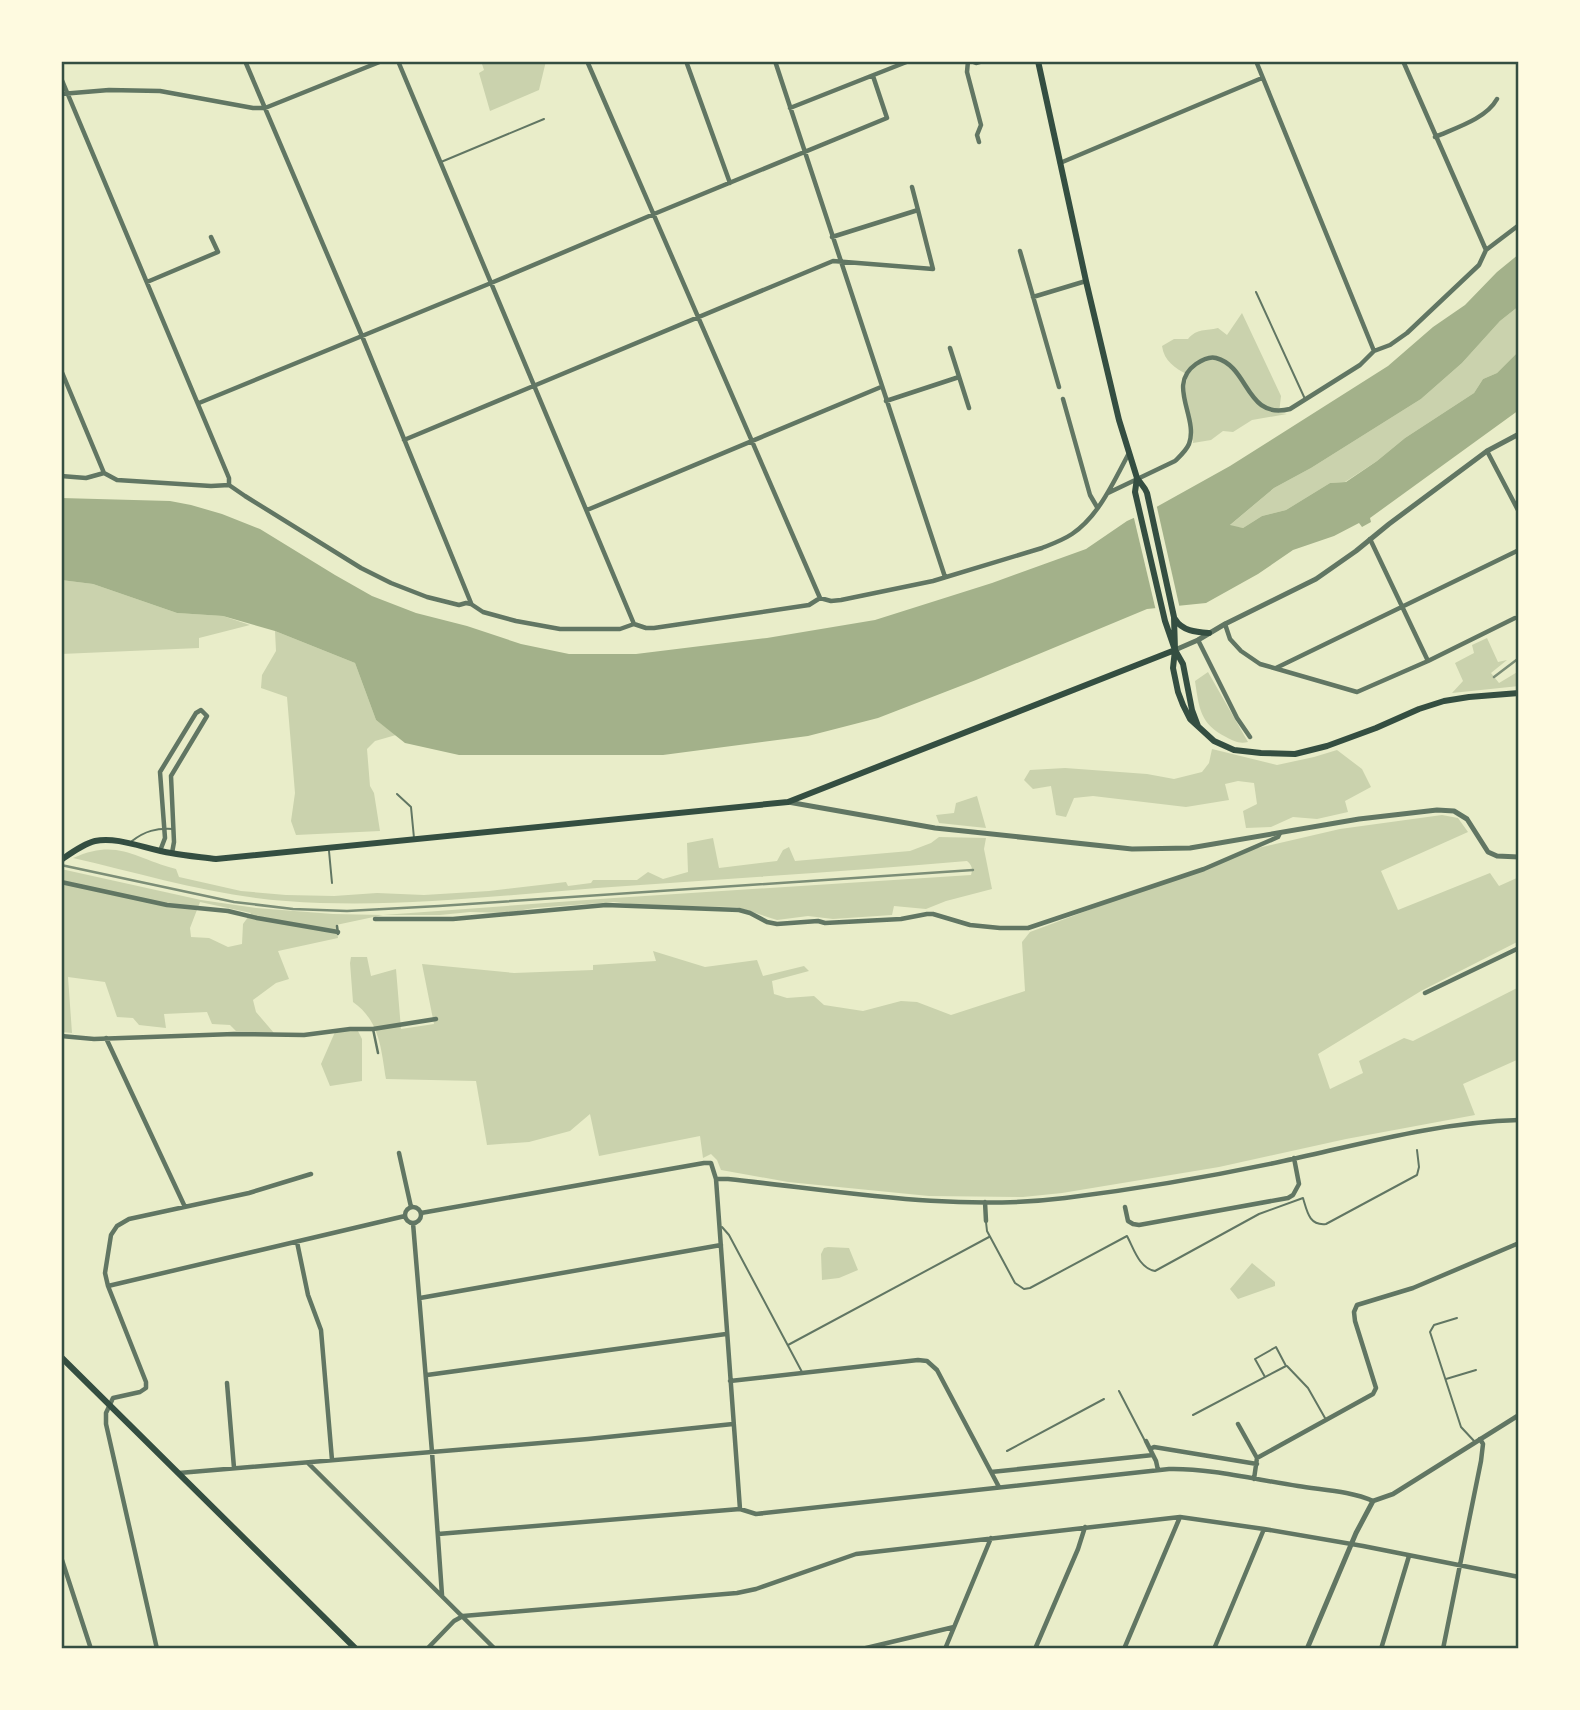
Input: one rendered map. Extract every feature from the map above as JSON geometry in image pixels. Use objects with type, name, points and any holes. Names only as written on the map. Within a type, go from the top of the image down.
[{"type":"main road","points":[[1038,61],[1119,420],[1137,478],[1146,489],[1174,617],[1173,668],[1182,705],[1190,719],[1214,741],[1234,750],[1295,754],[1327,746],[1444,701],[1519,693]]},
{"type":"main road","points":[[1137,478],[1135,492],[1165,621],[1183,664],[1189,700],[1199,728]]},
{"type":"main road","points":[[1174,617],[1177,623],[1186,629],[1209,633]]},
{"type":"main road","points":[[61,860],[83,846],[108,840],[216,859],[788,802],[1175,650]]},
{"type":"main road","points":[[61,1357],[356,1649]]},
{"type":"street","points":[[245,61],[362,336],[471,604]]},
{"type":"street","points":[[64,93],[160,91],[265,108],[382,61]]},
{"type":"street","points":[[398,61],[634,624]]},
{"type":"street","points":[[587,61],[820,598]]},
{"type":"street","points":[[686,61],[730,183]]},
{"type":"street","points":[[775,61],[945,578]]},
{"type":"street","points":[[790,108],[909,61]]},
{"type":"street","points":[[979,142],[977,135],[981,125],[967,72],[970,61],[983,61]]},
{"type":"street","points":[[1256,61],[1374,351]]},
{"type":"street","points":[[1403,61],[1486,250]]},
{"type":"street","points":[[199,402],[887,117],[873,76]]},
{"type":"street","points":[[61,78],[64,93],[199,402],[229,478],[229,485]]},
{"type":"street","points":[[1060,163],[1263,78]]},
{"type":"street","points":[[1435,136],[1477,117],[1493,106],[1497,99]]},
{"type":"street","points":[[404,440],[833,261],[933,269],[912,187]]},
{"type":"street","points":[[832,237],[918,210]]},
{"type":"street","points":[[1107,494],[1175,461],[1189,444],[1191,428],[1182,387],[1186,372],[1199,362],[1215,358],[1227,363],[1256,401],[1266,409],[1278,412],[1290,409],[1360,366],[1374,351],[1390,345],[1406,333],[1479,265],[1486,250],[1519,225]]},
{"type":"street","points":[[147,282],[218,252],[211,237]]},
{"type":"street","points":[[1020,251],[1059,387]]},
{"type":"street","points":[[1033,297],[1086,281]]},
{"type":"street","points":[[950,348],[969,408]]},
{"type":"street","points":[[61,370],[104,473],[117,480],[229,485],[361,568],[391,583],[427,597],[459,605],[471,604],[483,612],[560,629],[620,629],[634,624],[653,628],[808,604],[820,598],[841,600],[945,578],[1058,542],[1074,533],[1107,494],[1129,453]]},
{"type":"street","points":[[886,401],[959,377]]},
{"type":"street","points":[[587,510],[881,387]]},
{"type":"street","points":[[1063,399],[1090,495],[1097,507]]},
{"type":"street","points":[[1175,650],[1316,579],[1487,451],[1519,434]]},
{"type":"street","points":[[1487,451],[1519,512]]},
{"type":"street","points":[[61,476],[86,478],[104,473]]},
{"type":"street","points":[[1370,539],[1428,661]]},
{"type":"street","points":[[1275,668],[1519,550]]},
{"type":"street","points":[[1225,624],[1230,639],[1259,664],[1357,692],[1515,618]]},
{"type":"street","points":[[1198,640],[1237,718],[1250,737]]},
{"type":"street","points":[[160,851],[164,829],[160,772],[201,710],[207,716],[171,776],[174,842],[171,853]]},
{"type":"street","points":[[788,802],[935,828],[1132,849],[1190,849],[1382,816],[1437,810],[1454,811],[1467,819],[1488,852],[1497,856],[1519,857]]},
{"type":"street","points":[[375,919],[453,919],[606,905],[739,910],[777,924],[933,915],[970,925],[1028,928],[1204,869],[1278,836],[1281,832]]},
{"type":"street","points":[[61,882],[167,905],[228,911],[257,918],[338,929]]},
{"type":"street","points":[[1425,993],[1519,948]]},
{"type":"street","points":[[61,1036],[106,1038],[222,1034],[304,1035],[436,1019]]},
{"type":"street","points":[[373,1028],[378,1053]]},
{"type":"street","points":[[106,1038],[185,1207]]},
{"type":"street","points":[[716,1180],[728,1179],[916,1200],[985,1202],[1062,1198],[1209,1176],[1442,1128],[1519,1120]]},
{"type":"street","points":[[399,1153],[411,1207]]},
{"type":"street","points":[[1125,1208],[1128,1221],[1139,1225],[1288,1198],[1299,1184],[1294,1158]]},
{"type":"street","points":[[421,1213],[708,1162],[713,1166],[740,1509]]},
{"type":"street","points":[[157,1649],[106,1424],[106,1413],[113,1398],[141,1392],[146,1388],[105,1273],[111,1235],[117,1226],[129,1219],[249,1193],[312,1174]]},
{"type":"street","points":[[985,1202],[986,1221]]},
{"type":"street","points":[[413,1223],[405,1216],[406,1210],[411,1207],[421,1213]]},
{"type":"street","points":[[413,1223],[420,1219],[421,1213]]},
{"type":"street","points":[[108,1286],[405,1216]]},
{"type":"street","points":[[413,1223],[427,1375],[442,1595]]},
{"type":"street","points":[[297,1242],[309,1294],[321,1330],[332,1460]]},
{"type":"street","points":[[1150,1449],[1154,1447],[1257,1461],[1375,1392],[1355,1321],[1354,1312],[1357,1306],[1413,1288],[1519,1243]]},
{"type":"street","points":[[420,1298],[720,1245]]},
{"type":"street","points":[[427,1375],[726,1334]]},
{"type":"street","points":[[730,1381],[927,1361],[937,1370],[999,1487]]},
{"type":"street","points":[[228,1383],[234,1468]]},
{"type":"street","points":[[1307,1649],[1373,1502],[1393,1494],[1519,1415]]},
{"type":"street","points":[[178,1473],[588,1439],[733,1424]]},
{"type":"street","points":[[1238,1424],[1257,1461],[1254,1479]]},
{"type":"street","points":[[1443,1649],[1481,1461],[1483,1444],[1478,1440]]},
{"type":"street","points":[[1146,1441],[1158,1470]]},
{"type":"street","points":[[991,1472],[1153,1455]]},
{"type":"street","points":[[308,1462],[495,1649]]},
{"type":"street","points":[[438,1534],[740,1509],[756,1514],[1185,1469],[1358,1496],[1373,1502]]},
{"type":"street","points":[[427,1649],[454,1621],[463,1616],[737,1593],[756,1589],[856,1554],[1180,1517],[1352,1544],[1519,1577]]},
{"type":"street","points":[[1124,1649],[1180,1517]]},
{"type":"street","points":[[1035,1649],[1085,1527]]},
{"type":"street","points":[[1214,1649],[1264,1529]]},
{"type":"street","points":[[945,1649],[991,1538]]},
{"type":"street","points":[[1381,1649],[1409,1556]]},
{"type":"street","points":[[61,1557],[91,1649]]},
{"type":"street","points":[[862,1649],[954,1627]]},
{"type":"lane","points":[[440,162],[544,119]]},
{"type":"lane","points":[[1256,292],[1306,400]]},
{"type":"lane","points":[[397,794],[411,807],[414,839]]},
{"type":"lane","points":[[130,844],[151,830],[174,829]]},
{"type":"lane","points":[[329,847],[332,883]]},
{"type":"lane","points":[[986,1221],[989,1237],[1015,1283],[1024,1289],[1030,1289],[1127,1236],[1143,1266],[1155,1270],[1259,1214],[1303,1198],[1311,1220],[1315,1224],[1326,1224],[1417,1175],[1419,1167],[1416,1150]]},
{"type":"lane","points":[[719,1225],[729,1235],[803,1373]]},
{"type":"lane","points":[[788,1345],[989,1237]]},
{"type":"lane","points":[[1457,1318],[1434,1325],[1430,1332],[1461,1427],[1478,1440]]},
{"type":"lane","points":[[1265,1377],[1255,1359],[1276,1347],[1286,1366],[1296,1373],[1308,1388],[1326,1420]]},
{"type":"lane","points":[[1193,1415],[1286,1366]]},
{"type":"lane","points":[[1446,1379],[1476,1370]]},
{"type":"lane","points":[[1119,1391],[1146,1441]]},
{"type":"lane","points":[[1007,1451],[1104,1399]]},
{"type":"shaded area","points":[[478,61],[546,61],[539,90],[490,111],[479,73],[484,70]]},
{"type":"shaded area","points":[[1519,254],[1519,306],[1500,321],[1462,363],[1421,399],[1274,488],[1230,525],[1243,528],[1262,516],[1286,510],[1330,483],[1346,482],[1405,438],[1474,393],[1483,379],[1497,373],[1519,351],[1519,410],[1370,518],[1371,522],[1362,527],[1359,523],[1334,536],[1293,550],[1258,574],[1206,603],[1147,609],[878,718],[808,736],[663,755],[459,755],[405,743],[376,720],[355,663],[275,631],[223,616],[177,613],[93,584],[61,580],[61,498],[170,501],[222,514],[260,529],[372,596],[416,613],[521,644],[569,654],[636,654],[767,638],[875,620],[992,583],[1086,549],[1127,521],[1230,466],[1388,366],[1433,327],[1465,305]]},
{"type":"shaded area","points":[[1519,306],[1519,351],[1497,373],[1483,379],[1474,393],[1405,438],[1345,482],[1330,483],[1286,510],[1262,516],[1243,528],[1229,526],[1274,488],[1421,399],[1462,363],[1500,321]]},
{"type":"shaded area","points":[[1242,313],[1281,396],[1279,413],[1287,414],[1252,420],[1233,432],[1223,431],[1211,440],[1193,443],[1186,392],[1188,375],[1171,364],[1162,346],[1174,339],[1188,339],[1202,330],[1218,328],[1227,335]]},
{"type":"shaded area","points":[[61,580],[93,584],[177,613],[223,616],[250,625],[199,638],[199,648],[61,654]]},
{"type":"shaded area","points":[[275,631],[355,663],[376,720],[396,735],[375,741],[367,749],[370,786],[374,793],[380,831],[296,835],[291,821],[295,793],[287,697],[261,688],[262,675],[276,651]]},
{"type":"shaded area","points":[[1487,638],[1498,662],[1507,660],[1491,673],[1499,683],[1519,671],[1519,686],[1452,693],[1463,681],[1455,663],[1474,653],[1472,645]]},
{"type":"shaded area","points":[[1208,672],[1248,742],[1234,741],[1217,732],[1202,714],[1195,681]]},
{"type":"shaded area","points":[[1212,749],[1277,765],[1337,750],[1362,769],[1371,787],[1345,801],[1348,812],[1317,819],[1293,817],[1271,827],[1246,828],[1243,811],[1257,804],[1254,783],[1238,781],[1225,784],[1229,800],[1186,807],[1093,796],[1074,798],[1066,817],[1056,815],[1051,786],[1033,789],[1024,780],[1030,770],[1065,768],[1147,774],[1174,779],[1202,772],[1209,763]]},
{"type":"shaded area","points":[[977,796],[986,828],[939,823],[936,815],[954,813],[956,803]]},
{"type":"shaded area","points":[[1442,815],[1458,818],[1468,832],[1381,871],[1398,910],[1490,873],[1499,886],[1519,877],[1519,941],[1421,991],[1318,1054],[1330,1089],[1363,1073],[1359,1061],[1404,1038],[1413,1041],[1519,987],[1519,1059],[1463,1084],[1475,1115],[1346,1139],[1219,1167],[1023,1197],[929,1196],[788,1182],[721,1170],[711,1154],[703,1158],[700,1136],[599,1156],[590,1114],[570,1131],[529,1142],[487,1145],[476,1081],[386,1079],[378,1036],[369,1018],[353,1002],[351,957],[367,957],[371,976],[396,969],[401,1029],[434,1024],[422,964],[514,973],[593,970],[593,965],[656,961],[653,951],[705,967],[757,960],[763,976],[804,966],[809,971],[772,981],[774,994],[787,998],[814,996],[824,1005],[863,1011],[901,1001],[917,1002],[951,1015],[1025,991],[1022,942],[1030,932],[1249,850],[1340,829]]},
{"type":"shaded area","points":[[939,837],[986,838],[984,849],[992,889],[926,909],[894,906],[892,915],[833,919],[808,916],[777,920],[737,907],[647,906],[614,902],[534,908],[507,913],[470,912],[383,915],[971,875],[972,869],[967,861],[403,903],[325,903],[232,894],[73,858],[102,850],[126,852],[176,869],[179,877],[241,891],[286,895],[424,895],[566,882],[568,886],[591,883],[593,880],[637,880],[648,872],[663,879],[688,872],[687,843],[713,838],[719,868],[777,861],[783,850],[789,847],[795,861],[910,851]]},
{"type":"shaded area","points":[[61,869],[201,900],[256,908],[383,915],[336,925],[338,938],[278,951],[289,979],[276,983],[253,1000],[256,1012],[274,1033],[236,1031],[230,1025],[212,1024],[207,1012],[164,1014],[166,1028],[139,1025],[133,1018],[117,1017],[105,982],[68,977],[72,1033],[61,1032]],"holes":[[[200,902],[251,913],[243,924],[242,944],[228,947],[209,938],[191,937],[190,928]]]},
{"type":"shaded area","points":[[357,1029],[362,1039],[362,1081],[330,1086],[321,1064],[335,1032]]},
{"type":"shaded area","points":[[824,1248],[849,1248],[858,1270],[839,1278],[822,1280],[821,1254]]},
{"type":"shaded area","points":[[1252,1263],[1275,1282],[1275,1286],[1238,1299],[1230,1289]]},
{"type":"pier","points":[[1156,503],[1180,609],[1156,611],[1133,514]]},
{"type":"railway","points":[[1494,677],[1519,658]]},
{"type":"railway","points":[[61,865],[234,902],[293,909],[347,911],[973,870]]}]
